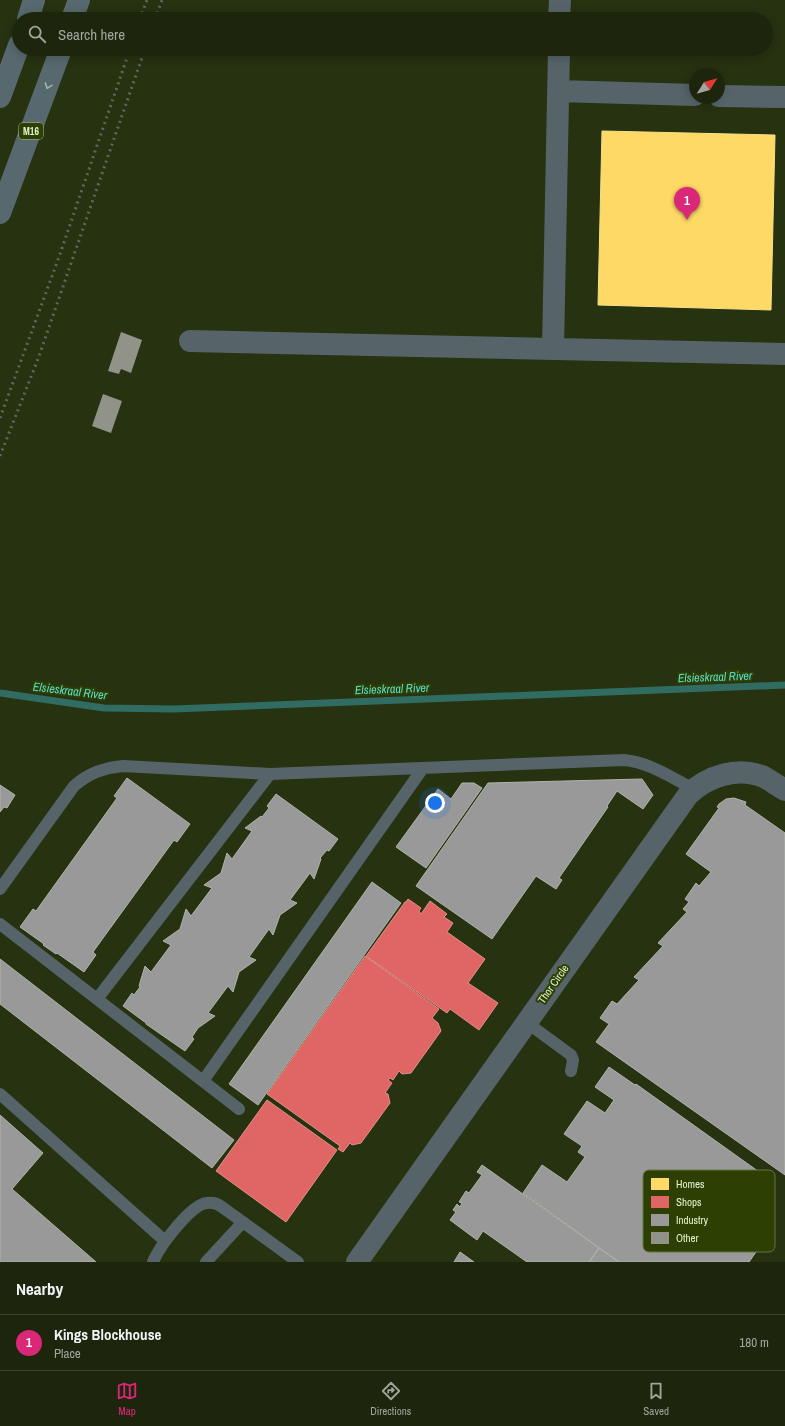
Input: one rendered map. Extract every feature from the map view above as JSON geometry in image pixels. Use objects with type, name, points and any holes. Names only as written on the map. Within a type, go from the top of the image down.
[{"type":"main road","points":[[30,12],[34,0]]},
{"type":"main road","points":[[75,12],[79,0]]},
{"type":"main road","points":[[0,97],[15,56]]},
{"type":"main road","name":"M16","points":[[0,213],[58,56]]},
{"type":"street","points":[[559,12],[560,0]]},
{"type":"street","points":[[553,349],[559,56]]},
{"type":"street","points":[[558,91],[689,95]]},
{"type":"street","points":[[725,96],[785,97]]},
{"type":"street","points":[[190,341],[785,354]]},
{"type":"street","name":"Thor Circle","points":[[357,1262],[683,800],[694,789],[710,779],[733,773],[763,777],[785,790]]},
{"type":"lane","points":[[0,889],[74,786],[93,772],[108,767],[122,766],[270,774],[631,761],[646,765],[694,789]]},
{"type":"lane","points":[[203,1081],[423,768]]},
{"type":"lane","points":[[97,999],[270,774]]},
{"type":"lane","points":[[0,924],[239,1109]]},
{"type":"lane","points":[[526,1022],[571,1055],[573,1060],[571,1071]]},
{"type":"lane","points":[[0,1094],[165,1241]]},
{"type":"lane","points":[[153,1262],[165,1241],[196,1207],[207,1202],[222,1206],[298,1262]]},
{"type":"lane","points":[[206,1262],[243,1222]]},
{"type":"building: Homes","points":[[602,131],[775,135],[771,310],[598,305]]},
{"type":"building: Shops","points":[[408,899],[421,908],[419,911],[421,914],[430,901],[447,914],[444,917],[453,923],[447,932],[485,959],[468,983],[498,1003],[479,1030],[450,1009],[447,1013],[366,956]]},
{"type":"building: Shops","points":[[365,956],[439,1009],[432,1018],[438,1023],[441,1031],[411,1073],[402,1074],[399,1071],[393,1080],[390,1078],[388,1080],[392,1083],[385,1093],[388,1094],[390,1103],[361,1143],[352,1145],[350,1143],[343,1152],[338,1149],[340,1146],[267,1094]]},
{"type":"building: Shops","points":[[267,1100],[337,1150],[286,1222],[216,1171]]},
{"type":"building: Industry","points":[[127,778],[190,824],[177,842],[174,840],[93,952],[96,955],[84,972],[43,945],[44,944],[20,927],[33,909],[36,911],[117,798],[114,796]]},
{"type":"building: Industry","points":[[642,779],[653,795],[643,809],[617,791],[607,806],[608,807],[559,878],[562,880],[556,889],[536,876],[492,939],[416,886],[488,783]]},
{"type":"building: Industry","points":[[462,783],[474,783],[482,788],[426,868],[396,847],[438,789],[451,799]]},
{"type":"building: Industry","points":[[0,785],[15,795],[7,808],[4,807],[0,812]]},
{"type":"building: Industry","points":[[276,794],[338,839],[329,851],[327,850],[320,858],[321,859],[314,879],[310,873],[290,900],[297,903],[280,915],[273,935],[269,929],[249,957],[256,960],[239,972],[233,992],[228,986],[208,1013],[215,1016],[198,1028],[192,1037],[194,1039],[185,1051],[123,1006],[132,993],[134,995],[140,987],[139,986],[145,966],[151,972],[171,945],[163,941],[180,929],[186,909],[191,916],[212,888],[204,885],[221,873],[227,853],[232,859],[252,831],[245,828],[261,816],[262,817],[269,808],[267,806]]},
{"type":"building: Industry","points":[[734,798],[746,802],[745,805],[785,833],[785,1175],[596,1042],[609,1024],[600,1018],[612,1001],[617,1004],[639,980],[634,977],[663,946],[658,943],[687,912],[683,909],[689,902],[685,899],[696,883],[699,886],[711,872],[686,854],[719,808],[717,807],[719,804],[726,799]]},
{"type":"building: Industry","points":[[372,882],[401,903],[258,1105],[229,1084]]},
{"type":"building: Industry","points":[[0,959],[234,1140],[212,1168],[0,1004]]},
{"type":"building: Industry","points":[[609,1067],[635,1085],[636,1084],[756,1170],[643,1170],[643,1252],[756,1252],[749,1262],[619,1262],[523,1193],[542,1165],[567,1182],[585,1157],[578,1152],[582,1146],[564,1134],[587,1101],[605,1113],[614,1100],[595,1087]]},
{"type":"building: Industry","points":[[0,1115],[43,1153],[12,1189],[96,1262],[0,1262]]},
{"type":"building: Industry","points":[[482,1165],[599,1248],[589,1262],[527,1262],[483,1231],[477,1240],[450,1220],[456,1212],[453,1210],[457,1204],[460,1207],[462,1203],[459,1202],[466,1191],[469,1193],[482,1175],[477,1172]]},
{"type":"building: Industry","points":[[599,1248],[619,1262],[589,1262]]},
{"type":"building: Industry","points":[[460,1252],[474,1262],[454,1262]]},
{"type":"building: Other","points":[[121,332],[142,340],[131,373],[121,369],[119,374],[108,371]]},
{"type":"building: Other","points":[[103,394],[122,401],[111,433],[92,426]]},
{"type":"waterway","name":"Elsieskraal River","points":[[0,693],[104,708],[174,709],[785,685]]},
{"type":"railway","points":[[143,12],[147,0]]},
{"type":"railway","points":[[158,12],[162,0]]},
{"type":"railway","points":[[0,418],[59,257],[128,56]]},
{"type":"railway","points":[[0,456],[38,359],[143,56]]},
{"type":"place","name":"Kings Blockhouse","points":[[687,220]]}]
